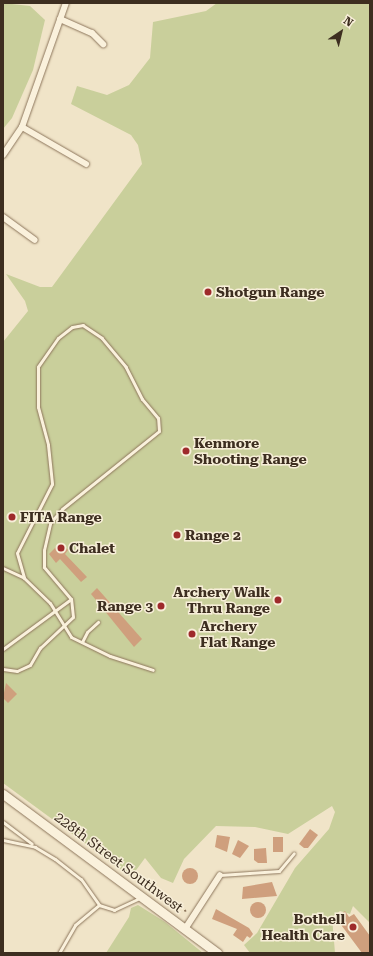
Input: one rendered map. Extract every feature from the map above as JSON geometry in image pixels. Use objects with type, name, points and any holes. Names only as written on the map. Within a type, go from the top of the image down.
[{"type":"main road","name":"228th Street Southwest","points":[[3,794],[217,953]]},
{"type":"street","points":[[3,155],[22,127],[66,3]]},
{"type":"street","points":[[60,19],[92,33],[103,44]]},
{"type":"street","points":[[22,127],[86,164]]},
{"type":"street","points":[[3,217],[35,240]]},
{"type":"street","points":[[185,929],[220,876]]},
{"type":"lane","points":[[3,669],[17,671],[30,665],[40,648],[73,618],[71,599],[44,566],[44,550],[50,523],[62,510],[154,437],[160,424],[126,367],[102,338],[83,325],[72,327],[58,338],[38,367],[38,406],[48,445],[52,484],[17,553],[24,578]]},
{"type":"lane","points":[[3,568],[24,578],[57,612],[71,637],[110,656],[153,670]]},
{"type":"lane","points":[[3,649],[57,612],[71,599]]},
{"type":"lane","points":[[82,642],[87,632],[98,622]]},
{"type":"lane","points":[[3,822],[35,847],[81,879],[100,905],[114,910],[142,896]]},
{"type":"lane","points":[[3,840],[35,847]]},
{"type":"lane","points":[[220,876],[279,871],[294,853]]},
{"type":"lane","points":[[59,953],[75,925],[100,905]]},
{"type":"green space","points":[[3,3],[30,6],[45,20],[33,70],[12,118],[3,129]]},
{"type":"green space","name":"Kenmore Shooting Range","points":[[217,3],[370,3],[370,923],[353,906],[350,914],[340,911],[332,917],[335,953],[250,953],[244,945],[257,933],[295,868],[329,829],[335,812],[332,806],[288,834],[255,827],[216,826],[184,859],[173,883],[161,878],[145,858],[131,877],[3,783],[3,342],[28,311],[25,301],[6,274],[40,287],[52,287],[142,164],[138,145],[131,135],[71,104],[77,86],[107,95],[129,85],[150,58],[153,22],[206,11]]},
{"type":"green space","points":[[138,905],[165,922],[203,953],[106,953],[129,917],[131,908]]},
{"type":"building","points":[[61,542],[68,550],[65,554],[87,577],[81,582],[60,559],[56,563],[49,554]]},
{"type":"building","points":[[97,588],[142,639],[134,647],[91,594]]},
{"type":"building","points":[[6,683],[17,694],[8,703],[3,698]]},
{"type":"building","points":[[310,829],[318,835],[308,848],[304,848],[299,844]]},
{"type":"building","points":[[217,835],[230,837],[227,852],[215,847]]},
{"type":"building","points":[[273,837],[283,837],[283,852],[273,852]]},
{"type":"building","points":[[238,840],[249,846],[240,858],[232,854]]},
{"type":"building","points":[[266,848],[267,863],[258,863],[254,860],[254,849]]},
{"type":"building","points":[[190,868],[197,873],[198,876],[193,883],[190,884],[183,879],[182,876],[187,869]]},
{"type":"building","points":[[272,882],[277,896],[242,899],[243,887]]},
{"type":"building","points":[[258,902],[265,907],[266,910],[261,917],[258,918],[251,913],[250,910],[255,903]]},
{"type":"building","points":[[216,909],[249,928],[253,934],[250,938],[247,936],[243,942],[233,935],[237,929],[212,919]]},
{"type":"building","name":"Bothell Health Care","points":[[345,911],[349,917],[354,914],[370,936],[370,953],[362,953],[336,918]]},
{"type":"place","name":"Shotgun Range","points":[[208,292]]},
{"type":"place","name":"Kenmore Shooting Range","points":[[186,451]]},
{"type":"place","name":"FITA Range","points":[[12,517]]},
{"type":"place","name":"Range 2","points":[[177,535]]},
{"type":"place","name":"Chalet","points":[[61,548]]},
{"type":"place","name":"Archery Walk Thru Range","points":[[278,600]]},
{"type":"place","name":"Range 3","points":[[161,606]]},
{"type":"place","name":"Archery Flat Range","points":[[192,634]]},
{"type":"place","name":"Bothell Health Care","points":[[353,927]]}]
